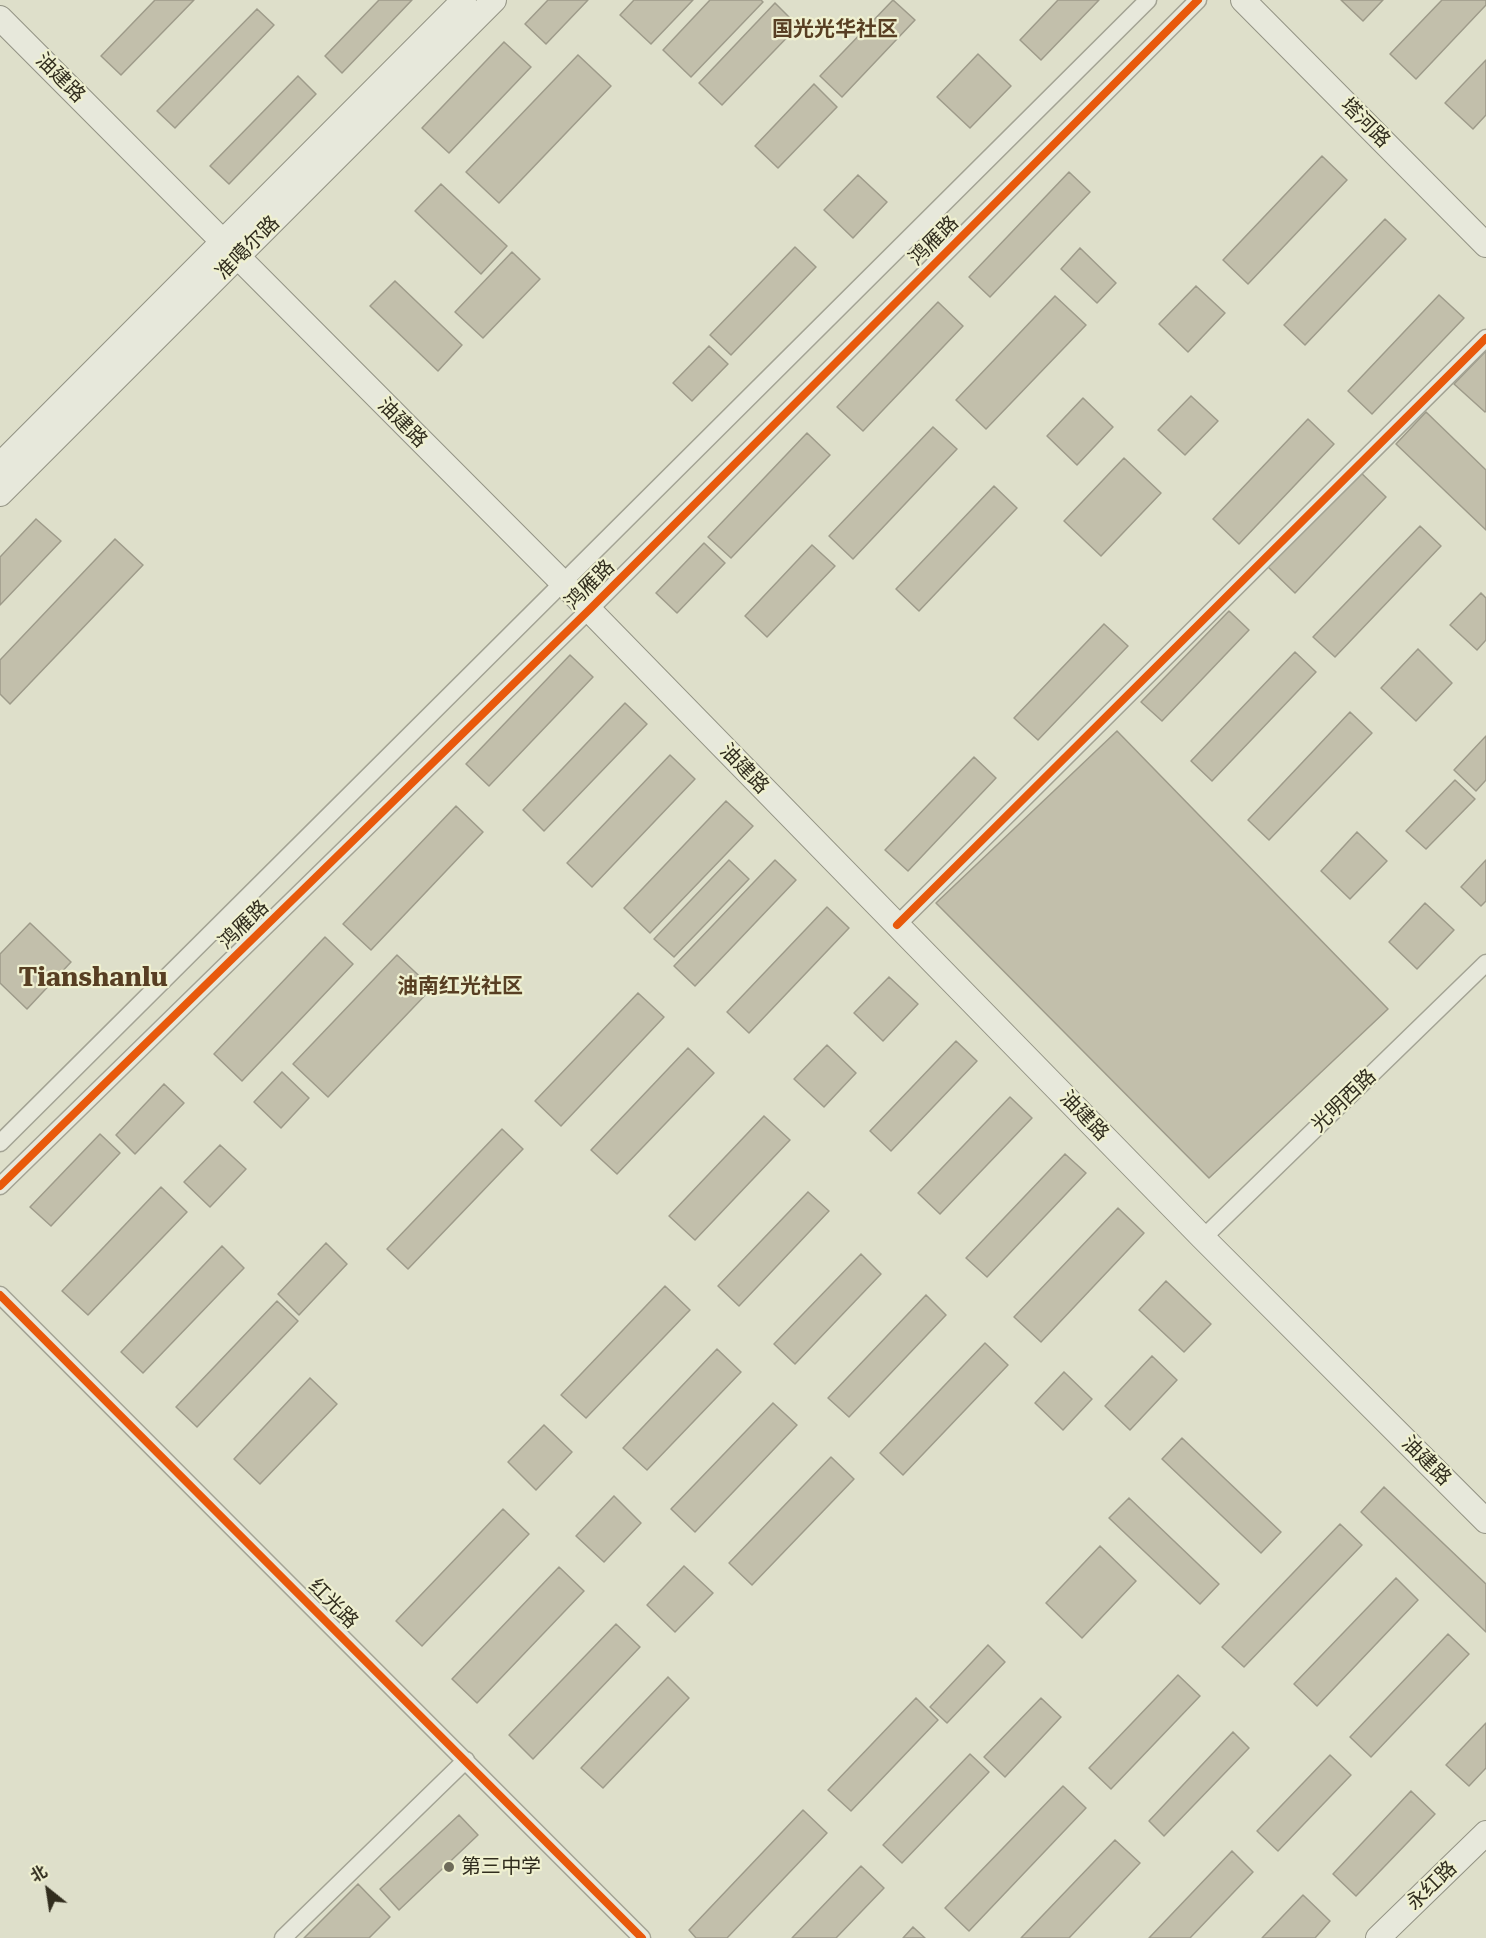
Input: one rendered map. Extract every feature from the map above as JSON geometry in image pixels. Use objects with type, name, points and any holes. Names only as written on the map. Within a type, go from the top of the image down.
[{"type":"main road","name":"准噶尔路","points":[[0,494],[464,0]]},
{"type":"main road","name":"准噶尔路","points":[[0,465],[494,0]]},
{"type":"main road","name":"塔河路","points":[[1243,0],[1486,245]]},
{"type":"main road","name":"油建路","points":[[0,18],[563,583],[1203,1238],[1486,1521]]},
{"type":"main road","name":"永红路","points":[[1378,1938],[1486,1833]]},
{"type":"street","name":"鸿雁路","points":[[0,1143],[1148,0]]},
{"type":"street","name":"鸿雁路","points":[[0,1186],[589,610],[1198,0]]},
{"type":"street","points":[[897,925],[1486,338]]},
{"type":"street","name":"光明西路","points":[[1203,1238],[1486,963]]},
{"type":"street","name":"红光路","points":[[0,1295],[642,1938]]},
{"type":"street","points":[[283,1938],[466,1760]]},
{"type":"building","points":[[155,0],[194,0],[121,75],[101,56]]},
{"type":"building","points":[[379,0],[412,0],[342,73],[325,56]]},
{"type":"building","points":[[548,0],[588,0],[546,44],[525,24]]},
{"type":"building","points":[[634,0],[693,0],[651,44],[620,15]]},
{"type":"building","points":[[710,0],[761,0],[763,2],[691,77],[663,50]]},
{"type":"building","points":[[893,0],[915,20],[842,97],[820,76]]},
{"type":"building","points":[[1058,0],[1099,0],[1041,60],[1020,40]]},
{"type":"building","points":[[1341,0],[1383,0],[1363,21]]},
{"type":"building","points":[[1442,0],[1486,0],[1486,5],[1416,79],[1390,54]]},
{"type":"building","points":[[775,3],[798,26],[722,105],[699,83]]},
{"type":"building","points":[[257,9],[274,25],[175,128],[157,111]]},
{"type":"building","points":[[504,42],[531,67],[449,153],[422,128]]},
{"type":"building","points":[[978,54],[1011,86],[970,128],[937,97]]},
{"type":"building","points":[[578,55],[611,86],[499,203],[466,172]]},
{"type":"building","points":[[1486,60],[1486,115],[1473,129],[1445,103]]},
{"type":"building","points":[[298,76],[316,94],[229,184],[210,166]]},
{"type":"building","points":[[814,84],[837,107],[778,168],[755,146]]},
{"type":"building","points":[[1322,156],[1347,180],[1248,284],[1223,260]]},
{"type":"building","points":[[1069,172],[1090,192],[990,297],[969,277]]},
{"type":"building","points":[[858,175],[887,202],[853,238],[824,210]]},
{"type":"building","points":[[441,184],[507,246],[481,274],[415,211]]},
{"type":"building","points":[[1385,219],[1406,239],[1305,345],[1284,325]]},
{"type":"building","points":[[795,247],[816,267],[731,355],[710,335]]},
{"type":"building","points":[[1080,248],[1116,283],[1097,303],[1061,269]]},
{"type":"building","points":[[512,252],[540,279],[483,338],[455,312]]},
{"type":"building","points":[[395,281],[462,345],[438,371],[370,306]]},
{"type":"building","points":[[1196,286],[1225,313],[1188,352],[1159,324]]},
{"type":"building","points":[[1439,295],[1464,318],[1372,414],[1348,391]]},
{"type":"building","points":[[1055,296],[1086,325],[986,429],[956,400]]},
{"type":"building","points":[[938,302],[963,326],[863,431],[837,407]]},
{"type":"building","points":[[709,346],[728,364],[692,401],[673,383]]},
{"type":"building","points":[[1486,351],[1486,411],[1485,412],[1454,384]]},
{"type":"building","points":[[1191,396],[1218,421],[1185,455],[1158,430]]},
{"type":"building","points":[[1083,398],[1113,427],[1077,465],[1047,436]]},
{"type":"building","points":[[1426,412],[1486,470],[1486,530],[1396,444]]},
{"type":"building","points":[[1308,419],[1334,444],[1239,544],[1213,519]]},
{"type":"building","points":[[933,427],[957,449],[853,559],[829,536]]},
{"type":"building","points":[[807,433],[830,455],[731,558],[708,537]]},
{"type":"building","points":[[1124,458],[1161,493],[1101,556],[1064,521]]},
{"type":"building","points":[[1357,469],[1386,497],[1295,593],[1266,565]]},
{"type":"building","points":[[994,486],[1017,508],[919,611],[896,589]]},
{"type":"building","points":[[36,519],[61,541],[0,605],[0,557]]},
{"type":"building","points":[[1420,526],[1441,546],[1335,657],[1313,637]]},
{"type":"building","points":[[115,539],[143,565],[10,704],[0,694],[0,660]]},
{"type":"building","points":[[704,543],[725,563],[677,613],[656,593]]},
{"type":"building","points":[[812,545],[835,566],[767,637],[745,616]]},
{"type":"building","points":[[1481,593],[1486,598],[1486,640],[1477,650],[1450,625]]},
{"type":"building","points":[[1229,611],[1249,630],[1162,721],[1141,702]]},
{"type":"building","points":[[1104,624],[1128,646],[1038,740],[1014,718]]},
{"type":"building","points":[[1418,649],[1452,683],[1416,721],[1381,688]]},
{"type":"building","points":[[1295,652],[1316,672],[1212,781],[1191,761]]},
{"type":"building","points":[[570,655],[593,677],[489,786],[466,764]]},
{"type":"building","points":[[625,703],[647,724],[544,831],[523,810]]},
{"type":"building","points":[[1350,712],[1372,733],[1269,840],[1248,820]]},
{"type":"building","points":[[1117,731],[1388,1009],[1209,1178],[936,903]]},
{"type":"building","points":[[1486,736],[1486,780],[1476,791],[1454,770]]},
{"type":"building","points":[[670,755],[695,779],[592,887],[567,863]]},
{"type":"building","points":[[974,757],[996,778],[908,871],[885,850]]},
{"type":"building","points":[[1455,780],[1475,799],[1426,849],[1406,831]]},
{"type":"building","points":[[726,801],[753,826],[650,933],[624,908]]},
{"type":"building","points":[[456,806],[483,832],[371,950],[343,924]]},
{"type":"building","points":[[1357,832],[1387,861],[1350,899],[1321,871]]},
{"type":"building","points":[[729,860],[749,879],[674,957],[654,939]]},
{"type":"building","points":[[775,860],[796,880],[695,986],[674,966]]},
{"type":"building","points":[[1486,860],[1486,901],[1481,906],[1461,887]]},
{"type":"building","points":[[1425,903],[1454,930],[1417,969],[1389,942]]},
{"type":"building","points":[[827,907],[849,928],[749,1033],[727,1012]]},
{"type":"building","points":[[30,923],[71,962],[27,1009],[0,983],[0,954]]},
{"type":"building","points":[[325,937],[353,964],[242,1081],[214,1054]]},
{"type":"building","points":[[397,955],[432,988],[328,1097],[293,1064]]},
{"type":"building","points":[[889,977],[918,1004],[883,1041],[854,1013]]},
{"type":"building","points":[[638,993],[664,1017],[561,1126],[535,1101]]},
{"type":"building","points":[[956,1041],[977,1061],[891,1151],[870,1131]]},
{"type":"building","points":[[827,1045],[856,1073],[824,1107],[794,1079]]},
{"type":"building","points":[[688,1048],[714,1073],[617,1174],[591,1150]]},
{"type":"building","points":[[282,1072],[309,1098],[281,1128],[254,1102]]},
{"type":"building","points":[[164,1084],[184,1103],[135,1154],[116,1135]]},
{"type":"building","points":[[1010,1097],[1032,1118],[940,1214],[918,1193]]},
{"type":"building","points":[[764,1116],[790,1140],[695,1240],[669,1216]]},
{"type":"building","points":[[502,1129],[523,1149],[408,1269],[387,1249]]},
{"type":"building","points":[[100,1134],[120,1153],[51,1226],[30,1207]]},
{"type":"building","points":[[220,1145],[246,1169],[210,1207],[184,1182]]},
{"type":"building","points":[[1065,1154],[1086,1173],[987,1277],[966,1258]]},
{"type":"building","points":[[161,1187],[187,1212],[88,1315],[62,1291]]},
{"type":"building","points":[[808,1192],[829,1211],[739,1306],[718,1286]]},
{"type":"building","points":[[1118,1208],[1144,1233],[1041,1342],[1014,1317]]},
{"type":"building","points":[[326,1243],[347,1264],[299,1315],[278,1294]]},
{"type":"building","points":[[222,1246],[244,1268],[143,1373],[121,1352]]},
{"type":"building","points":[[861,1254],[881,1274],[795,1364],[774,1344]]},
{"type":"building","points":[[1166,1281],[1211,1324],[1184,1352],[1139,1310]]},
{"type":"building","points":[[665,1286],[690,1310],[586,1418],[561,1395]]},
{"type":"building","points":[[926,1295],[946,1315],[849,1417],[828,1398]]},
{"type":"building","points":[[277,1301],[298,1321],[197,1427],[176,1407]]},
{"type":"building","points":[[985,1343],[1008,1365],[903,1475],[880,1453]]},
{"type":"building","points":[[717,1349],[741,1372],[647,1470],[623,1448]]},
{"type":"building","points":[[1152,1356],[1177,1380],[1130,1430],[1105,1406]]},
{"type":"building","points":[[1064,1372],[1092,1399],[1063,1430],[1035,1403]]},
{"type":"building","points":[[310,1378],[337,1404],[260,1484],[234,1459]]},
{"type":"building","points":[[773,1403],[797,1425],[695,1532],[671,1509]]},
{"type":"building","points":[[544,1425],[572,1452],[536,1490],[508,1462]]},
{"type":"building","points":[[1182,1438],[1281,1532],[1261,1553],[1162,1459]]},
{"type":"building","points":[[831,1457],[854,1479],[752,1585],[729,1563]]},
{"type":"building","points":[[1384,1487],[1486,1584],[1486,1632],[1361,1512]]},
{"type":"building","points":[[614,1496],[641,1523],[604,1562],[576,1536]]},
{"type":"building","points":[[1129,1498],[1219,1584],[1200,1604],[1109,1518]]},
{"type":"building","points":[[503,1509],[529,1534],[422,1646],[396,1621]]},
{"type":"building","points":[[1340,1524],[1362,1545],[1244,1667],[1222,1647]]},
{"type":"building","points":[[1100,1546],[1136,1581],[1082,1638],[1046,1603]]},
{"type":"building","points":[[684,1566],[713,1593],[675,1632],[647,1605]]},
{"type":"building","points":[[559,1567],[584,1591],[477,1703],[452,1679]]},
{"type":"building","points":[[1396,1578],[1418,1600],[1317,1706],[1294,1684]]},
{"type":"building","points":[[616,1624],[640,1647],[533,1759],[509,1735]]},
{"type":"building","points":[[1448,1634],[1469,1654],[1371,1757],[1350,1737]]},
{"type":"building","points":[[988,1645],[1005,1662],[947,1723],[930,1707]]},
{"type":"building","points":[[1178,1675],[1200,1696],[1111,1789],[1089,1768]]},
{"type":"building","points":[[668,1677],[689,1698],[603,1788],[581,1768]]},
{"type":"building","points":[[916,1698],[938,1720],[851,1811],[828,1790]]},
{"type":"building","points":[[1041,1698],[1061,1717],[1005,1777],[984,1757]]},
{"type":"building","points":[[1486,1723],[1486,1768],[1469,1786],[1446,1765]]},
{"type":"building","points":[[1233,1732],[1249,1748],[1164,1836],[1149,1821]]},
{"type":"building","points":[[970,1754],[989,1772],[902,1863],[883,1845]]},
{"type":"building","points":[[1330,1755],[1351,1775],[1278,1851],[1257,1831]]},
{"type":"building","points":[[1063,1786],[1086,1808],[969,1931],[945,1908]]},
{"type":"building","points":[[1411,1791],[1435,1814],[1356,1896],[1333,1874]]},
{"type":"building","points":[[803,1810],[827,1833],[727,1938],[696,1938],[689,1930]]},
{"type":"building","points":[[459,1815],[478,1835],[399,1910],[380,1889]]},
{"type":"building","points":[[1115,1840],[1140,1863],[1069,1938],[1021,1938]]},
{"type":"building","points":[[1232,1851],[1253,1872],[1190,1938],[1149,1938]]},
{"type":"building","points":[[861,1866],[884,1888],[836,1938],[792,1938]]},
{"type":"building","points":[[358,1884],[390,1917],[369,1938],[304,1938]]},
{"type":"building","points":[[1303,1895],[1330,1921],[1315,1938],[1262,1938]]},
{"type":"building","points":[[913,1927],[925,1938],[903,1938]]},
{"type":"cycle path","points":[[0,1186],[589,610],[1198,0]]},
{"type":"cycle path","points":[[897,925],[1486,338]]},
{"type":"cycle path","points":[[0,1295],[642,1938]]},
{"type":"place","name":"第三中学","points":[[449,1867]]},
{"type":"district","name":"国光光华社区","points":[[835,30]]},
{"type":"district","name":"Tianshanlu","points":[[93,978]]},
{"type":"district","name":"油南红光社区","points":[[460,987]]}]
